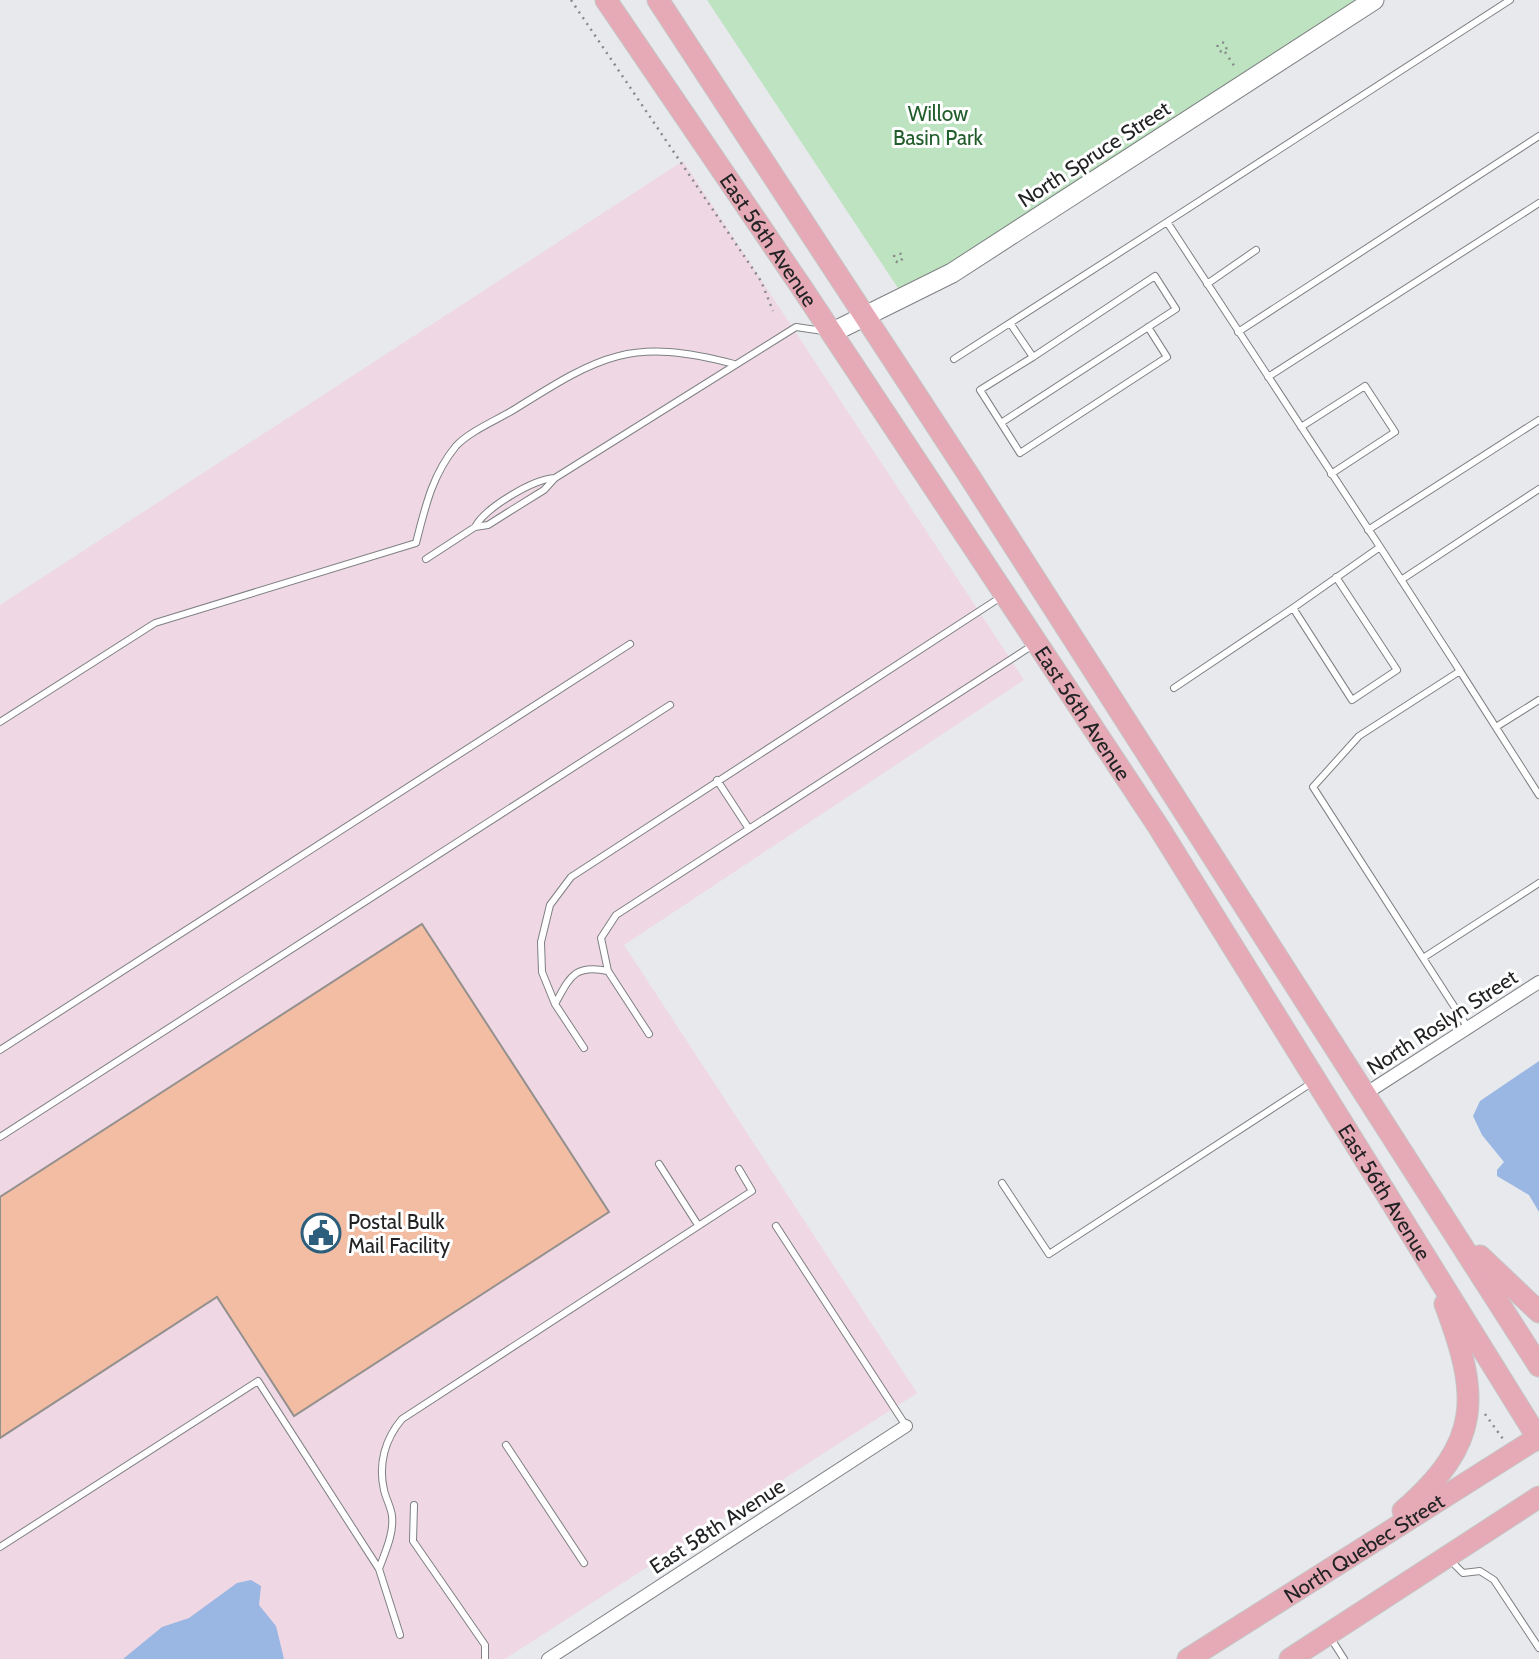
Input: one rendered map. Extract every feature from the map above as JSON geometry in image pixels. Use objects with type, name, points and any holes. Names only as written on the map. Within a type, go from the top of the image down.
[{"type":"main road","name":"East 56th Avenue","points":[[606,0],[1158,826],[1538,1438]]},
{"type":"main road","name":"East 56th Avenue","points":[[657,0],[866,317],[1539,1366]]},
{"type":"main road","points":[[1454,1232],[1539,1312]]},
{"type":"main road","points":[[1350,1556],[1431,1485],[1453,1457],[1466,1427],[1469,1395],[1465,1365],[1425,1253]]},
{"type":"main road","name":"North Quebec Street","points":[[1188,1659],[1538,1438]]},
{"type":"main road","points":[[1290,1659],[1539,1497]]},
{"type":"street","name":"North Spruce Street","points":[[831,333],[952,273],[1374,0]]},
{"type":"street","name":"North Roslyn Street","points":[[1365,1094],[1539,982]]},
{"type":"street","name":"East 58th Avenue","points":[[548,1659],[906,1426]]},
{"type":"lane","points":[[954,359],[1510,0]]},
{"type":"lane","points":[[1238,332],[1539,136]]},
{"type":"lane","points":[[1268,377],[1539,203]]},
{"type":"lane","points":[[1167,222],[1539,795]]},
{"type":"lane","points":[[1207,284],[1256,250]]},
{"type":"lane","points":[[1001,423],[1148,327],[1176,309],[1154,276],[980,390],[1020,453],[1167,357],[1148,327]]},
{"type":"lane","points":[[1010,323],[1033,357]]},
{"type":"lane","points":[[426,559],[475,527],[488,525],[508,513],[544,490],[555,478],[796,327],[831,333]]},
{"type":"lane","points":[[0,722],[155,623],[416,544],[430,487],[457,445],[560,381],[615,354],[660,349],[698,354],[734,364]]},
{"type":"lane","points":[[1301,427],[1365,386],[1395,432],[1331,474]]},
{"type":"lane","points":[[1368,530],[1539,420]]},
{"type":"lane","points":[[475,527],[481,517],[511,497],[541,479],[555,478]]},
{"type":"lane","points":[[1401,580],[1539,489]]},
{"type":"lane","points":[[1174,688],[1380,547]]},
{"type":"lane","points":[[1293,608],[1352,700],[1397,670],[1336,577]]},
{"type":"lane","points":[[584,1048],[555,1004],[542,972],[541,942],[550,905],[571,877],[1003,596]]},
{"type":"lane","points":[[0,1050],[630,643]]},
{"type":"lane","points":[[649,1034],[608,971],[601,937],[616,915],[1035,644]]},
{"type":"lane","points":[[1460,671],[1359,736],[1313,787],[1468,1028]]},
{"type":"lane","points":[[1496,727],[1539,699]]},
{"type":"lane","points":[[0,1137],[670,705]]},
{"type":"lane","points":[[717,780],[749,829]]},
{"type":"lane","points":[[1423,958],[1539,883]]},
{"type":"lane","points":[[555,1004],[570,976],[589,967],[608,971]]},
{"type":"lane","points":[[1002,1183],[1049,1254],[1317,1079]]},
{"type":"lane","points":[[659,1164],[698,1225]]},
{"type":"lane","points":[[379,1569],[391,1533],[392,1516],[383,1488],[382,1464],[387,1441],[402,1419],[752,1191],[738,1170]]},
{"type":"lane","points":[[776,1226],[906,1426]]},
{"type":"lane","points":[[0,1548],[258,1381],[379,1569],[400,1635]]},
{"type":"lane","points":[[506,1445],[584,1563]]},
{"type":"lane","points":[[414,1505],[414,1541],[485,1645],[485,1659]]},
{"type":"lane","points":[[1446,1556],[1463,1573],[1480,1571],[1494,1580],[1539,1648]]},
{"type":"lane","points":[[1328,1634],[1344,1659]]},
{"type":"path","points":[[571,0],[761,281],[774,311]]},
{"type":"path","points":[[1224,51],[1237,70]]},
{"type":"path","points":[[900,253],[903,258],[900,262]]},
{"type":"path","points":[[894,255],[895,261],[900,262],[905,270]]},
{"type":"path","points":[[1482,1413],[1487,1414],[1503,1441]]},
{"type":"path","points":[[1499,1433],[1507,1428]]},
{"type":"shaded area","points":[[683,161],[1024,680],[624,945],[917,1393],[505,1659],[0,1659],[0,605]]},
{"type":"green space","name":"Willow Basin Park","points":[[707,0],[1359,0],[955,262],[900,291]]},
{"type":"water","points":[[1539,1061],[1539,1212],[1529,1195],[1497,1176],[1497,1170],[1504,1162],[1482,1135],[1473,1116],[1480,1101]]},
{"type":"water","points":[[251,1580],[261,1586],[259,1605],[276,1626],[284,1659],[123,1659],[162,1627],[189,1618],[237,1583]]},
{"type":"building","points":[[422,924],[609,1212],[294,1416],[217,1297],[0,1438],[0,1197]]},
{"type":"place","name":"Postal Bulk Mail Facility","points":[[321,1233]]}]
